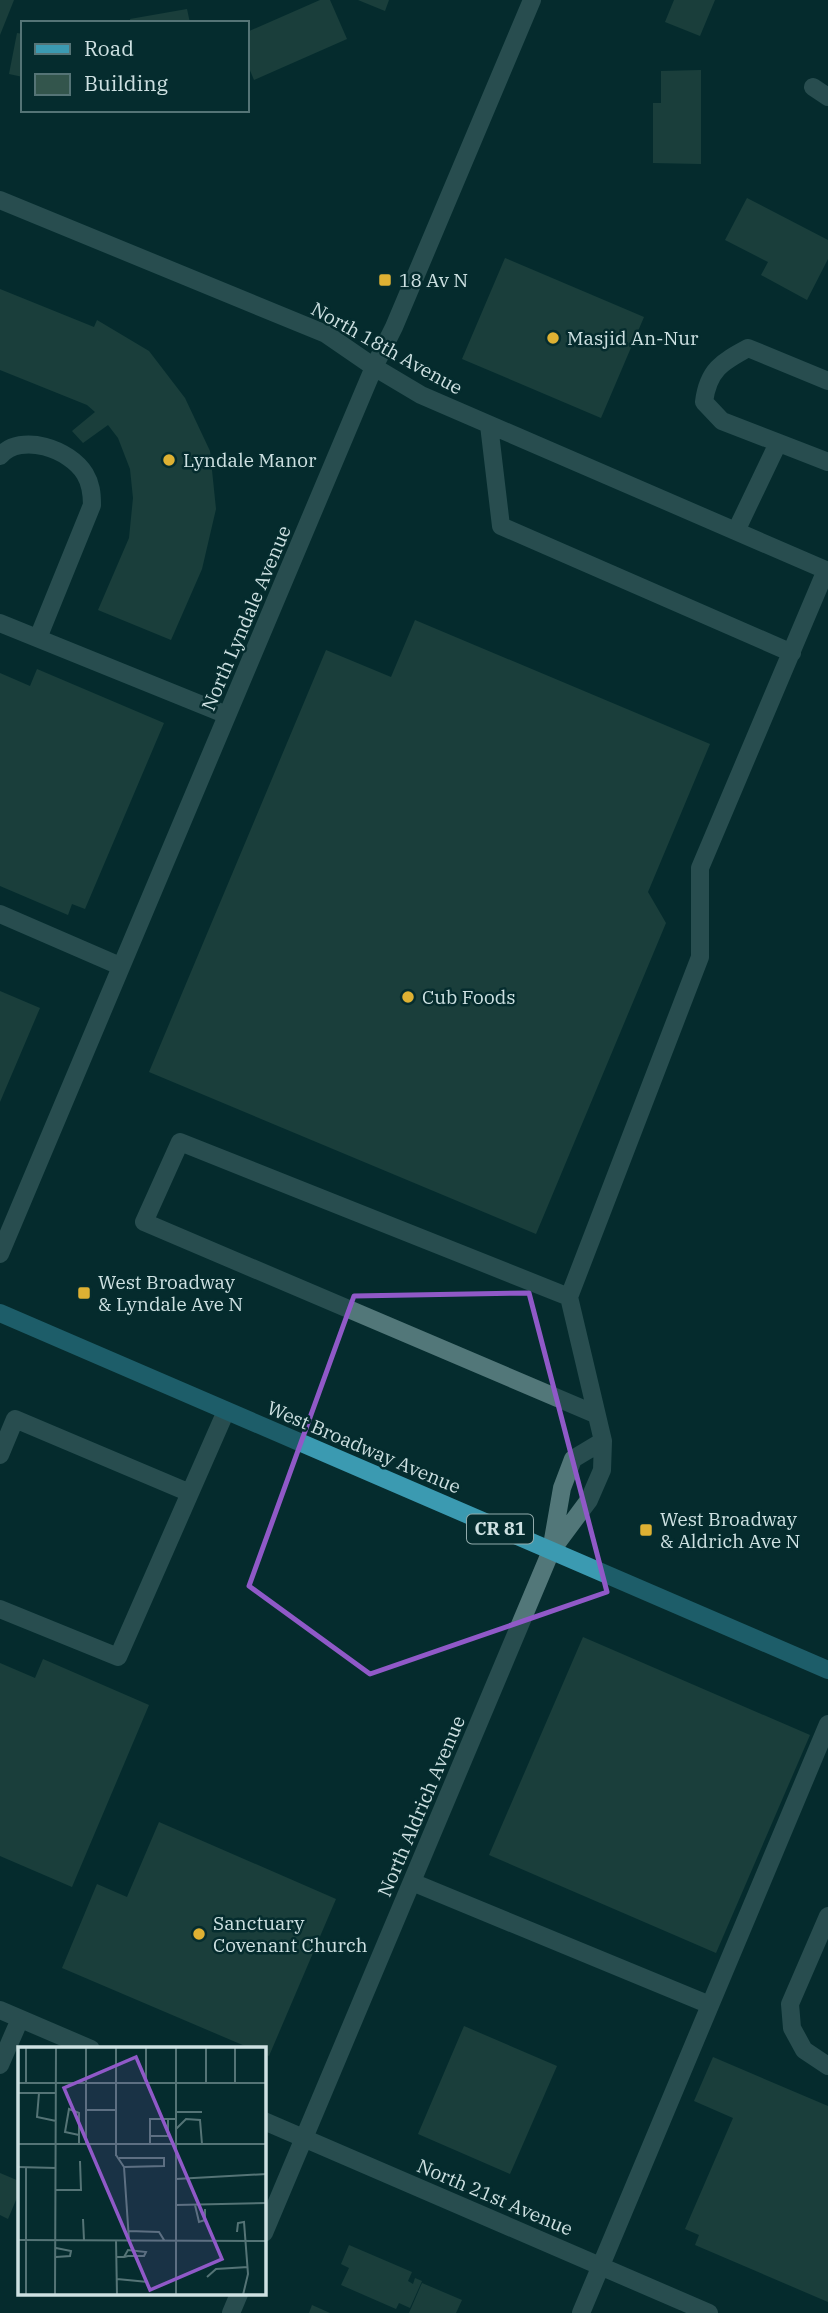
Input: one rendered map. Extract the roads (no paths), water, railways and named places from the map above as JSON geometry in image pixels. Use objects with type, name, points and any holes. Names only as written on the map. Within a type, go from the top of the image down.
[{"type":"main road","name":"West Broadway Avenue","points":[[0,1313],[828,1670]]},
{"type":"street","name":"North Lyndale Avenue","points":[[0,1254],[374,367],[394,327],[532,0]]},
{"type":"street","name":"North 18th Avenue","points":[[0,201],[326,334],[421,395],[827,570]]},
{"type":"street","points":[[828,381],[748,348],[723,362],[707,383],[705,402],[722,421],[828,463]]},
{"type":"street","points":[[488,425],[501,526],[792,653]]},
{"type":"street","points":[[737,531],[778,443]]},
{"type":"street","points":[[0,456],[5,450],[20,444],[41,445],[72,459],[85,473],[92,489],[92,505],[38,638]]},
{"type":"street","points":[[551,1550],[589,1500],[602,1470],[603,1441],[569,1297],[700,957],[701,868],[827,570]]},
{"type":"street","points":[[0,623],[227,715]]},
{"type":"street","points":[[0,914],[120,966]]},
{"type":"street","points":[[569,1297],[180,1142],[144,1222],[595,1414]]},
{"type":"street","points":[[0,1609],[118,1657],[226,1411]]},
{"type":"street","points":[[0,1455],[15,1419],[190,1493]]},
{"type":"street","points":[[551,1550],[562,1488],[573,1459],[603,1441]]},
{"type":"street","name":"North Aldrich Avenue","points":[[266,2228],[551,1550]]},
{"type":"street","points":[[580,2313],[828,1724]]},
{"type":"street","points":[[412,1882],[710,2005]]},
{"type":"street","points":[[828,1916],[790,2004],[792,2028],[804,2050],[828,2066]]},
{"type":"street","points":[[0,2010],[85,2047]]},
{"type":"street","points":[[0,2065],[20,2019]]},
{"type":"street","name":"North 21st Avenue","points":[[266,2122],[709,2313]]},
{"type":"street","points":[[231,2313],[238,2296]]},
{"type":"place","name":"18 Av N","points":[[385,280]]},
{"type":"place","name":"Masjid An-Nur","points":[[553,338]]},
{"type":"place","name":"Lyndale Manor","points":[[169,460]]},
{"type":"place","name":"Cub Foods","points":[[408,997]]},
{"type":"place","name":"West Broadway & Lyndale Ave N","points":[[84,1293]]},
{"type":"place","name":"West Broadway & Aldrich Ave N","points":[[646,1530]]},
{"type":"place","name":"Sanctuary Covenant Church","points":[[199,1934]]}]
